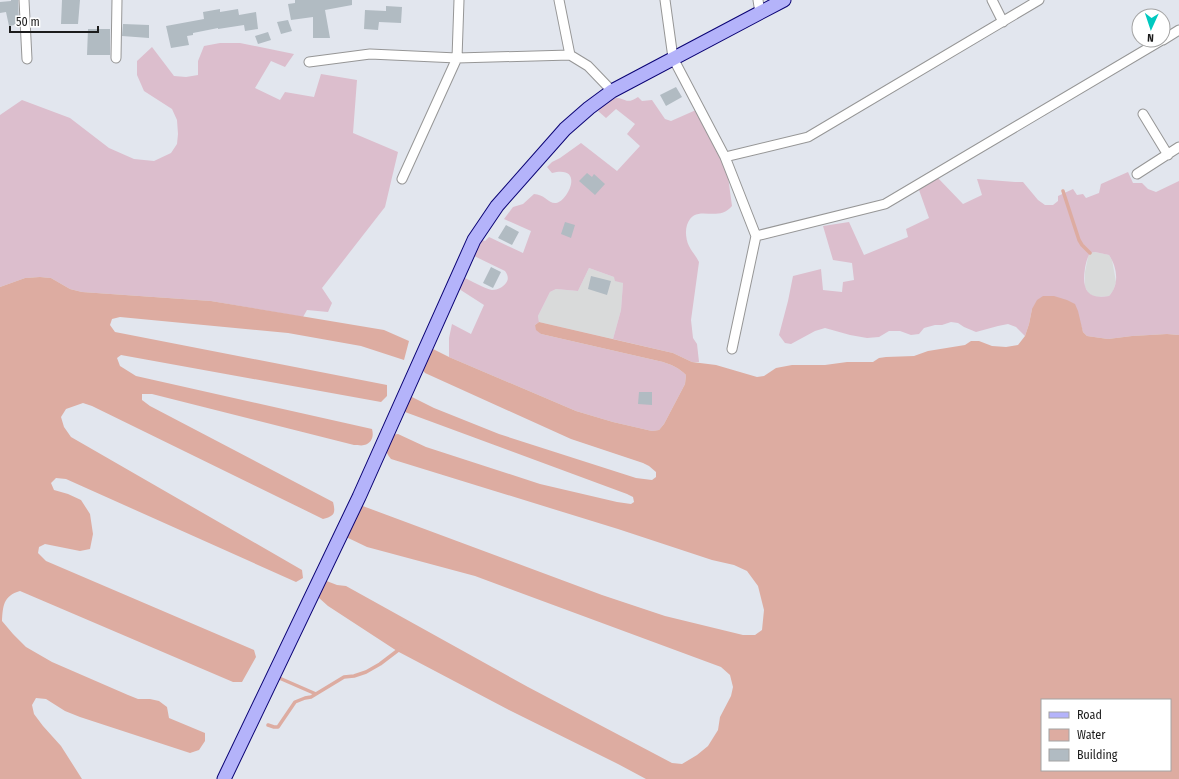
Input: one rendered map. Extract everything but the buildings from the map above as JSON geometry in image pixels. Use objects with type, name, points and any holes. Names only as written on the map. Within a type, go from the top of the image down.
[{"type":"street","points":[[24,0],[28,59]]},
{"type":"street","points":[[116,58],[117,0]]},
{"type":"street","points":[[402,178],[457,58],[459,0]]},
{"type":"street","points":[[559,0],[570,55]]},
{"type":"street","points":[[665,0],[673,58],[725,157],[756,236],[732,350]]},
{"type":"street","points":[[224,779],[359,497],[474,240],[497,206],[565,130],[589,108],[612,91],[673,58],[759,6],[784,0]]},
{"type":"street","points":[[992,0],[1003,22]]},
{"type":"street","points":[[725,157],[808,137],[1039,0]]},
{"type":"street","points":[[756,236],[885,204],[1149,48]]},
{"type":"street","points":[[309,62],[370,54],[457,58],[570,55],[588,66],[612,91]]},
{"type":"street","points":[[1143,114],[1168,155]]},
{"type":"street","points":[[1137,174],[1179,147]]},
{"type":"shaded area","points":[[220,43],[240,43],[294,54],[285,67],[271,61],[255,88],[280,100],[285,92],[314,97],[321,74],[357,80],[353,133],[398,152],[385,207],[322,288],[332,303],[328,312],[307,310],[303,317],[211,301],[82,292],[70,289],[51,278],[40,277],[25,278],[0,287],[0,115],[22,100],[70,118],[109,148],[134,159],[154,161],[171,153],[177,144],[177,120],[172,109],[144,91],[137,75],[137,61],[152,47],[174,76],[186,77],[198,75],[198,61],[204,46]]},
{"type":"shaded area","points":[[638,97],[642,101],[652,100],[665,119],[671,121],[696,110],[721,159],[726,162],[732,206],[726,211],[720,213],[695,215],[691,218],[686,227],[688,244],[699,262],[691,320],[693,338],[697,344],[699,362],[692,362],[673,353],[613,339],[621,310],[623,283],[615,281],[614,277],[589,268],[578,291],[556,289],[550,292],[538,316],[539,322],[535,325],[541,334],[663,362],[675,367],[686,375],[685,384],[664,424],[659,430],[652,431],[613,422],[576,411],[449,357],[449,338],[452,324],[471,334],[484,305],[456,287],[463,277],[492,290],[502,287],[508,280],[505,271],[470,254],[478,238],[485,241],[489,237],[523,253],[531,231],[504,219],[513,207],[523,204],[534,194],[538,194],[553,203],[560,201],[565,197],[571,185],[569,174],[562,172],[552,173],[547,167],[552,162],[581,143],[617,171],[640,146],[627,134],[635,124],[616,109],[606,118],[598,111],[613,98],[620,98],[630,101]]},
{"type":"shaded area","points":[[1128,172],[1133,183],[1142,183],[1148,189],[1156,192],[1179,181],[1179,335],[1167,334],[1108,339],[1087,336],[1083,332],[1080,322],[1032,309],[1025,336],[1016,327],[1008,324],[976,332],[958,323],[951,322],[924,328],[919,334],[911,335],[900,331],[889,331],[879,337],[867,338],[825,328],[815,331],[791,344],[785,343],[779,335],[793,276],[821,269],[823,290],[842,292],[843,282],[854,280],[852,263],[833,260],[823,226],[849,222],[864,255],[908,237],[906,229],[929,218],[919,190],[937,177],[963,204],[982,195],[977,179],[1023,182],[1038,200],[1045,205],[1053,205],[1058,201],[1058,196],[1073,189],[1077,195],[1083,194],[1086,198],[1099,193],[1101,184]],"holes":[[[1095,252],[1109,255],[1115,270],[1115,286],[1109,296],[1095,296],[1087,291],[1085,287],[1084,275],[1087,259],[1090,253]]]},
{"type":"shaded area","points":[[1095,252],[1109,255],[1112,260],[1116,282],[1113,291],[1109,296],[1096,297],[1089,294],[1085,287],[1085,272],[1088,257],[1090,253]]},
{"type":"shaded area","points":[[589,268],[614,277],[623,283],[621,310],[613,339],[539,322],[538,316],[550,292],[556,289],[578,291]]},
{"type":"water","points":[[25,278],[51,278],[70,289],[82,292],[211,301],[384,330],[409,341],[404,360],[361,346],[288,333],[120,317],[112,319],[110,325],[115,332],[387,385],[387,396],[381,402],[121,355],[117,358],[120,366],[136,376],[372,429],[373,434],[369,443],[354,445],[152,394],[142,394],[142,400],[150,406],[333,502],[333,514],[330,517],[323,519],[92,406],[83,403],[66,409],[61,417],[64,427],[71,437],[302,570],[303,578],[296,582],[66,479],[56,478],[51,483],[54,490],[81,500],[90,514],[93,534],[90,549],[80,551],[45,544],[39,547],[38,553],[46,561],[254,650],[256,657],[242,682],[233,682],[20,591],[14,593],[5,602],[2,621],[26,647],[52,662],[128,695],[138,699],[159,701],[167,707],[169,718],[205,733],[205,741],[199,750],[190,753],[80,717],[65,711],[46,699],[36,698],[32,705],[34,714],[61,746],[82,779],[0,779],[0,287]]},
{"type":"water","points":[[1043,296],[1054,296],[1067,300],[1075,304],[1083,332],[1087,336],[1108,339],[1167,334],[1179,335],[1179,779],[646,779],[509,710],[397,651],[328,606],[318,597],[324,580],[337,585],[346,586],[528,687],[672,763],[682,764],[708,746],[718,730],[720,717],[731,696],[733,687],[730,675],[721,667],[475,576],[367,547],[344,536],[360,505],[602,595],[665,616],[743,635],[755,635],[762,630],[764,610],[758,586],[747,571],[734,565],[712,560],[618,529],[391,459],[386,450],[387,445],[391,435],[398,434],[426,447],[540,484],[617,502],[631,504],[634,502],[633,497],[627,494],[405,412],[402,407],[407,397],[412,397],[434,408],[499,434],[636,478],[652,480],[656,477],[656,472],[643,463],[571,439],[425,373],[420,367],[428,348],[576,411],[613,422],[652,431],[659,430],[664,424],[685,384],[686,375],[675,367],[663,362],[541,334],[536,330],[535,325],[539,322],[673,353],[692,362],[716,365],[757,377],[764,376],[776,368],[792,365],[825,365],[847,362],[873,362],[879,358],[914,356],[928,351],[965,345],[971,341],[979,341],[992,346],[1006,347],[1018,345],[1025,336],[1032,309],[1037,300]]},
{"type":"waterway","points":[[1063,191],[1079,240],[1090,253]]},
{"type":"waterway","points":[[268,725],[278,727],[295,702],[311,697],[344,677],[354,676],[366,672],[380,664],[401,648]]},
{"type":"waterway","points":[[277,677],[316,694]]}]
